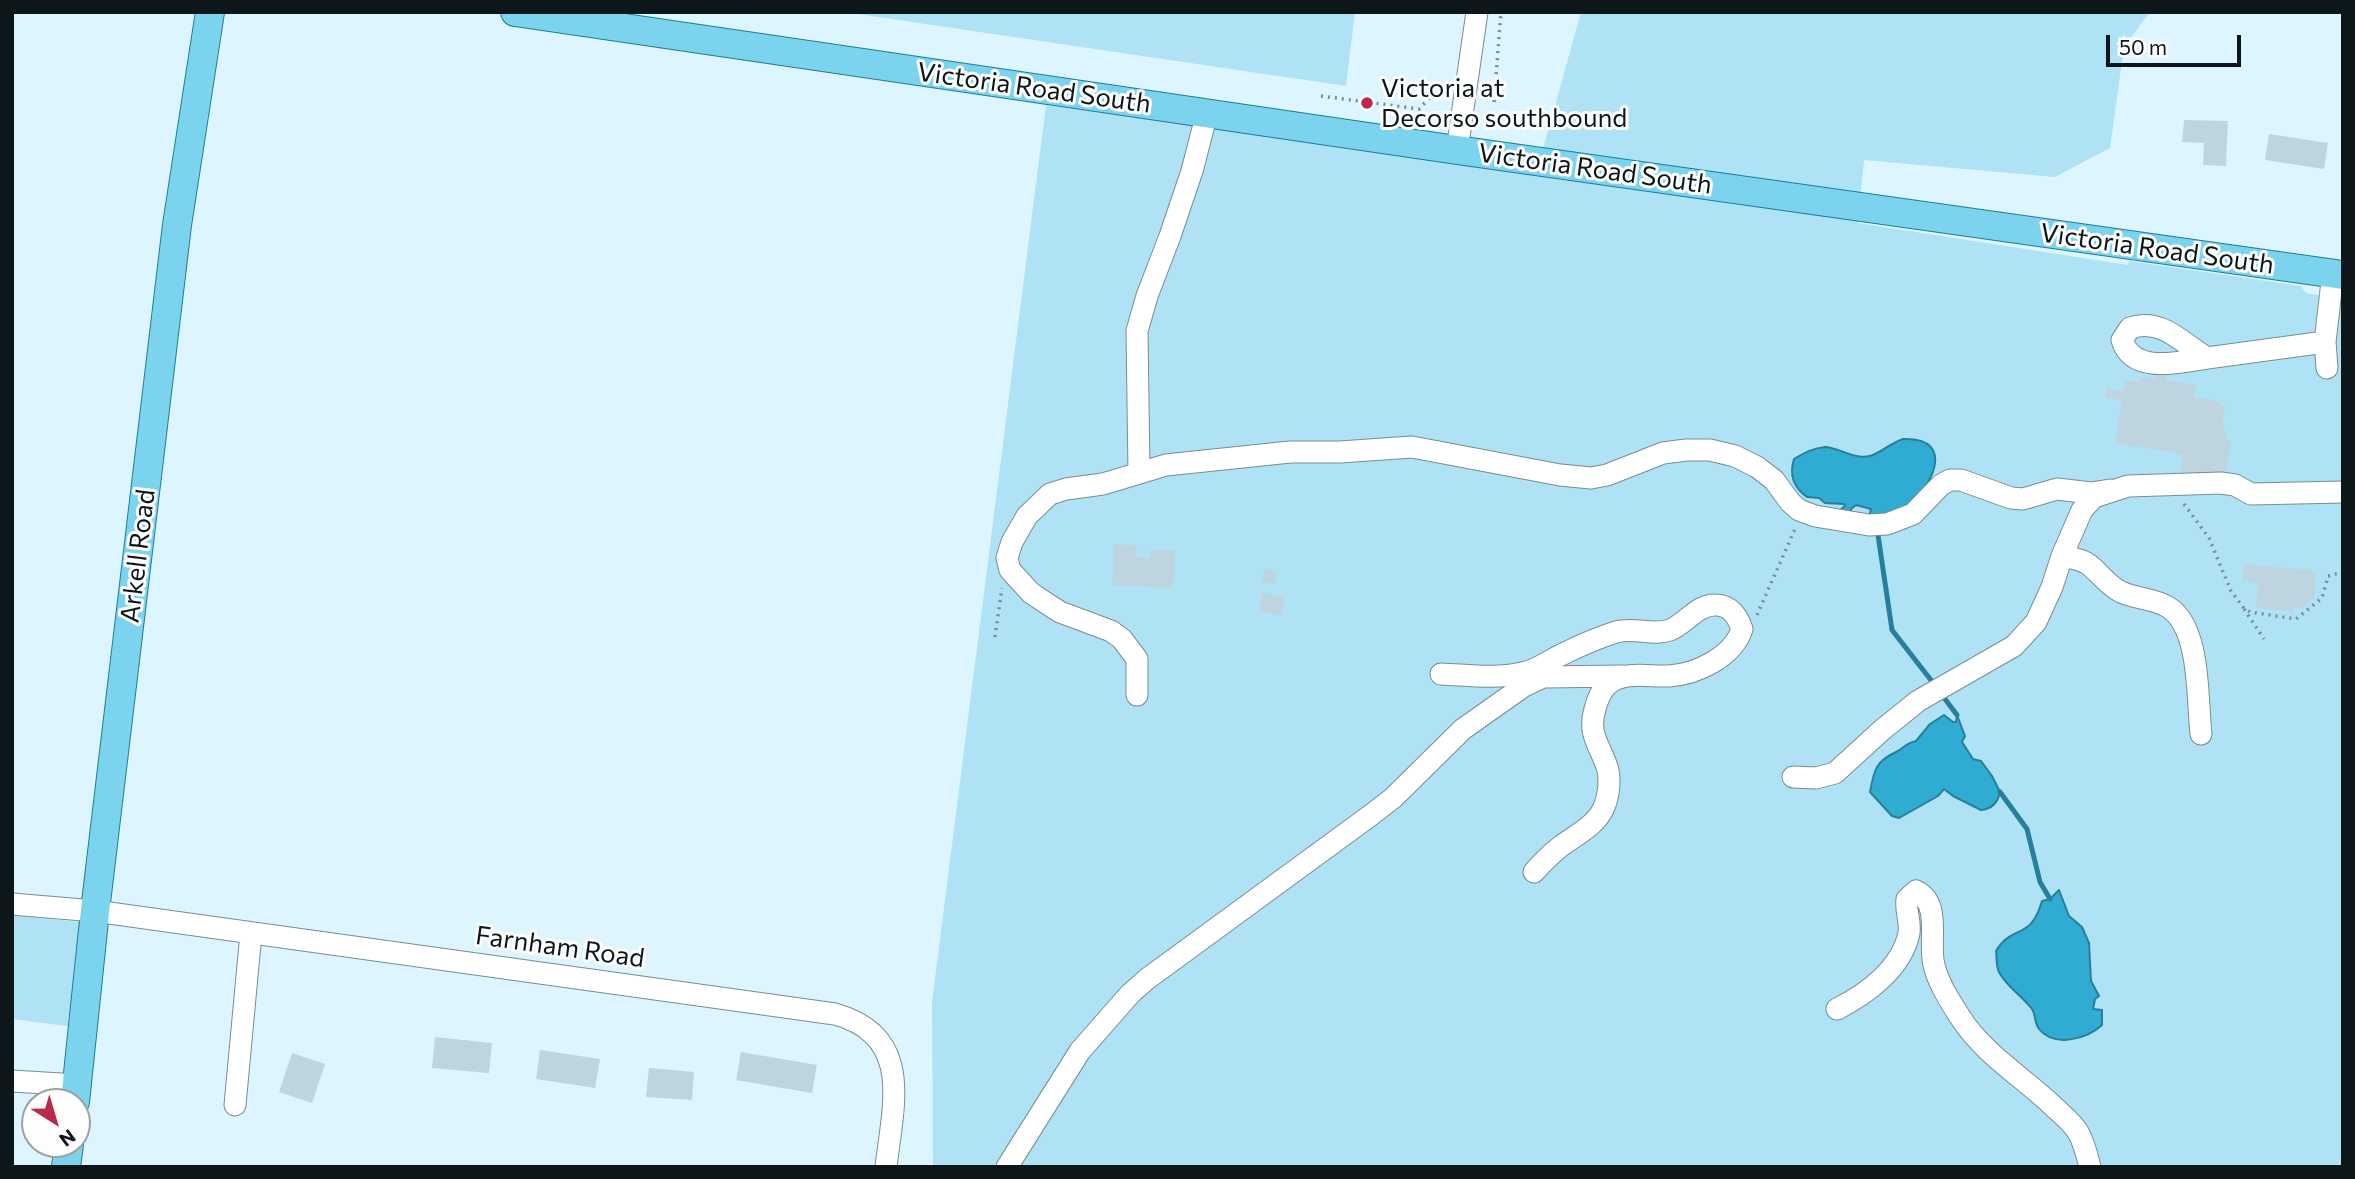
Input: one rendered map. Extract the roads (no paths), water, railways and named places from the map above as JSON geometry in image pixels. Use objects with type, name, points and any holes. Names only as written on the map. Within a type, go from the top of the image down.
[{"type":"main road","name":"Arkell Road","points":[[77,1088],[95,911],[177,225],[210,12]]},
{"type":"main road","name":"Victoria Road South","points":[[515,12],[1457,150],[2338,274]]},
{"type":"street","points":[[1457,150],[1477,12]]},
{"type":"street","points":[[1139,472],[1137,331],[1192,171],[1207,113]]},
{"type":"street","points":[[2327,368],[2325,341],[2338,274]]},
{"type":"street","points":[[2207,358],[2325,341]]},
{"type":"street","points":[[1137,695],[1137,659],[1122,639],[1100,626],[1060,612],[1031,593],[1010,570],[1007,558],[1017,531],[1040,502],[1050,494],[1103,484],[1167,465],[1290,452],[1412,447],[1560,475],[1591,478],[1607,475],[1663,453],[1710,450],[1735,456],[1757,467],[1774,480],[1790,502],[1802,511],[1815,516],[1869,525],[1887,524],[1913,514],[1941,485],[1951,480],[1961,480],[2011,498],[2022,499],[2057,489],[2091,493],[2110,491]]},
{"type":"street","points":[[1793,777],[1816,778],[1835,773],[1882,730],[1938,689],[2000,654],[2025,636],[2046,604],[2072,530],[2087,503],[2094,497],[2128,486],[2221,483],[2235,485],[2251,494],[2343,492]]},
{"type":"street","points":[[2063,556],[2086,562],[2114,588],[2135,598],[2168,607],[2186,626],[2194,658],[2201,734]]},
{"type":"street","points":[[1007,1167],[1063,1074],[1080,1051],[1115,1010],[1147,979],[1393,798],[1462,729],[1524,686],[1542,677],[1682,674],[1719,658],[1734,645],[1742,629],[1732,611],[1721,605],[1710,605],[1696,611],[1673,629],[1659,632],[1641,629],[1618,632],[1592,641],[1524,673],[1501,676],[1441,674]]},
{"type":"street","points":[[1534,872],[1581,833],[1604,808],[1609,783],[1608,771],[1591,729],[1592,716],[1608,684],[1623,676]]},
{"type":"street","points":[[1838,1009],[1862,996],[1892,965],[1902,951],[1909,931],[1907,899],[1916,891],[1922,894],[1928,902],[1931,915],[1934,968],[1959,1016],[1987,1051],[2072,1123],[2080,1136],[2090,1167]]},
{"type":"street","name":"Farnham Road","points":[[12,904],[95,911],[835,1014],[853,1019],[878,1039],[888,1052],[894,1069],[896,1086],[886,1167]]},
{"type":"street","points":[[235,1105],[251,933]]},
{"type":"street","points":[[12,1081],[46,1088]]},
{"type":"water","points":[[1903,439],[1920,441],[1931,447],[1935,456],[1930,479],[1922,491],[1898,511],[1869,517],[1871,509],[1856,505],[1851,509],[1851,514],[1840,510],[1844,504],[1825,503],[1819,498],[1807,497],[1793,480],[1794,459],[1813,450],[1825,447],[1867,457]]},
{"type":"water","points":[[1944,715],[1956,722],[1957,715],[1965,736],[1962,742],[1973,759],[1981,761],[1992,776],[2000,792],[1998,799],[1991,807],[1981,810],[1944,789],[1938,796],[1899,818],[1892,816],[1870,792],[1877,767],[1889,755],[1916,741],[1930,724]]},
{"type":"water","points":[[2059,890],[2069,916],[2082,927],[2089,943],[2091,981],[2099,996],[2095,999],[2093,1009],[2102,1010],[2102,1025],[2096,1030],[2062,1040],[2045,1035],[2039,1029],[2032,1009],[1998,970],[1996,951],[2002,942],[2027,927],[2037,914],[2042,901],[2050,899]]},
{"type":"waterway","points":[[1878,535],[1892,630],[1934,684]]},
{"type":"waterway","points":[[1942,695],[1957,715]]},
{"type":"waterway","points":[[2000,792],[2027,829],[2040,882],[2050,899]]},
{"type":"place","name":"Victoria at Decorso southbound","points":[[1367,103]]}]
